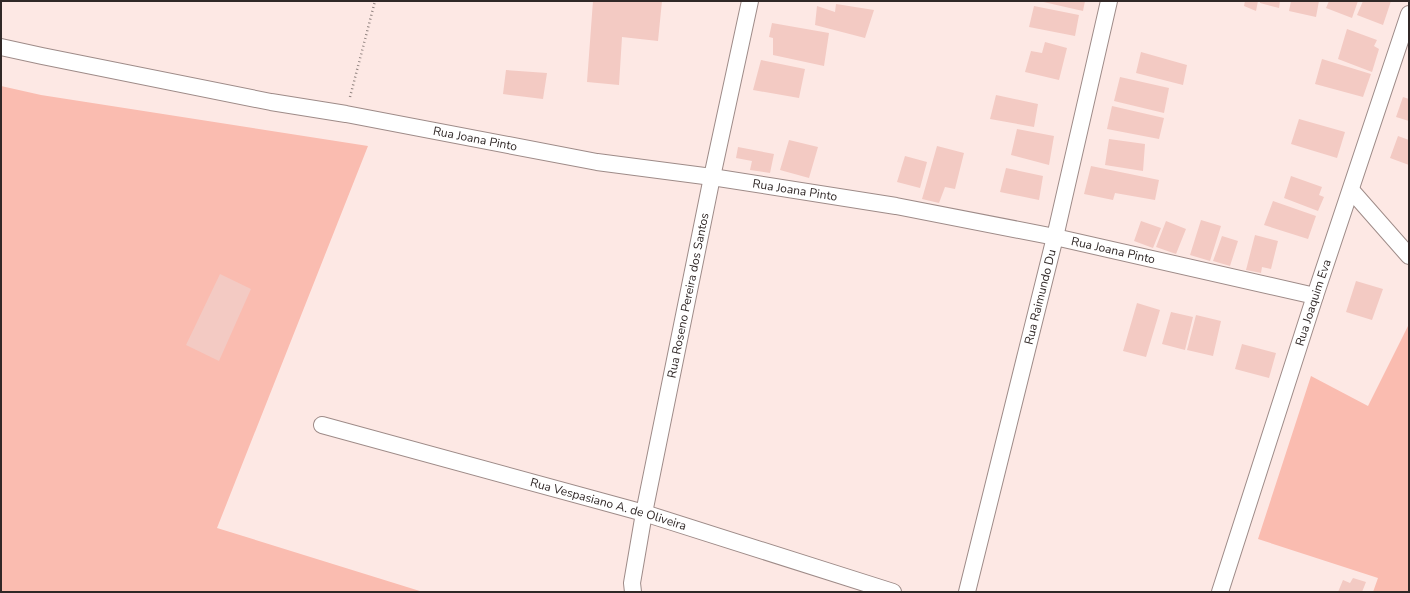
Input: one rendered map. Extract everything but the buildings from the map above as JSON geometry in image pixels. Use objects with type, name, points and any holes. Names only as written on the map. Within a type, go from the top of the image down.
[{"type":"street","name":"Rua Roseno Pereira dos Santos","points":[[633,592],[632,583],[644,513],[712,177],[750,1]]},
{"type":"street","name":"Rua Raimundo Du","points":[[967,592],[1055,236],[1109,1]]},
{"type":"street","name":"Rua Joaquim Eva","points":[[1220,592],[1409,14]]},
{"type":"street","name":"Rua Joana Pinto","points":[[1,47],[271,102],[346,114],[597,162],[712,177],[896,206],[1055,236],[1316,296]]},
{"type":"street","points":[[1351,190],[1409,256]]},
{"type":"street","name":"Rua Vespasiano A. de Oliveira","points":[[322,425],[644,513],[893,592]]},
{"type":"path","points":[[346,114],[375,1]]},
{"type":"shaded area","points":[[1,86],[41,95],[368,146],[217,528],[423,592],[1,592]]},
{"type":"shaded area","points":[[1409,324],[1409,592],[1373,592],[1378,578],[1258,539],[1311,376],[1368,406]]}]
